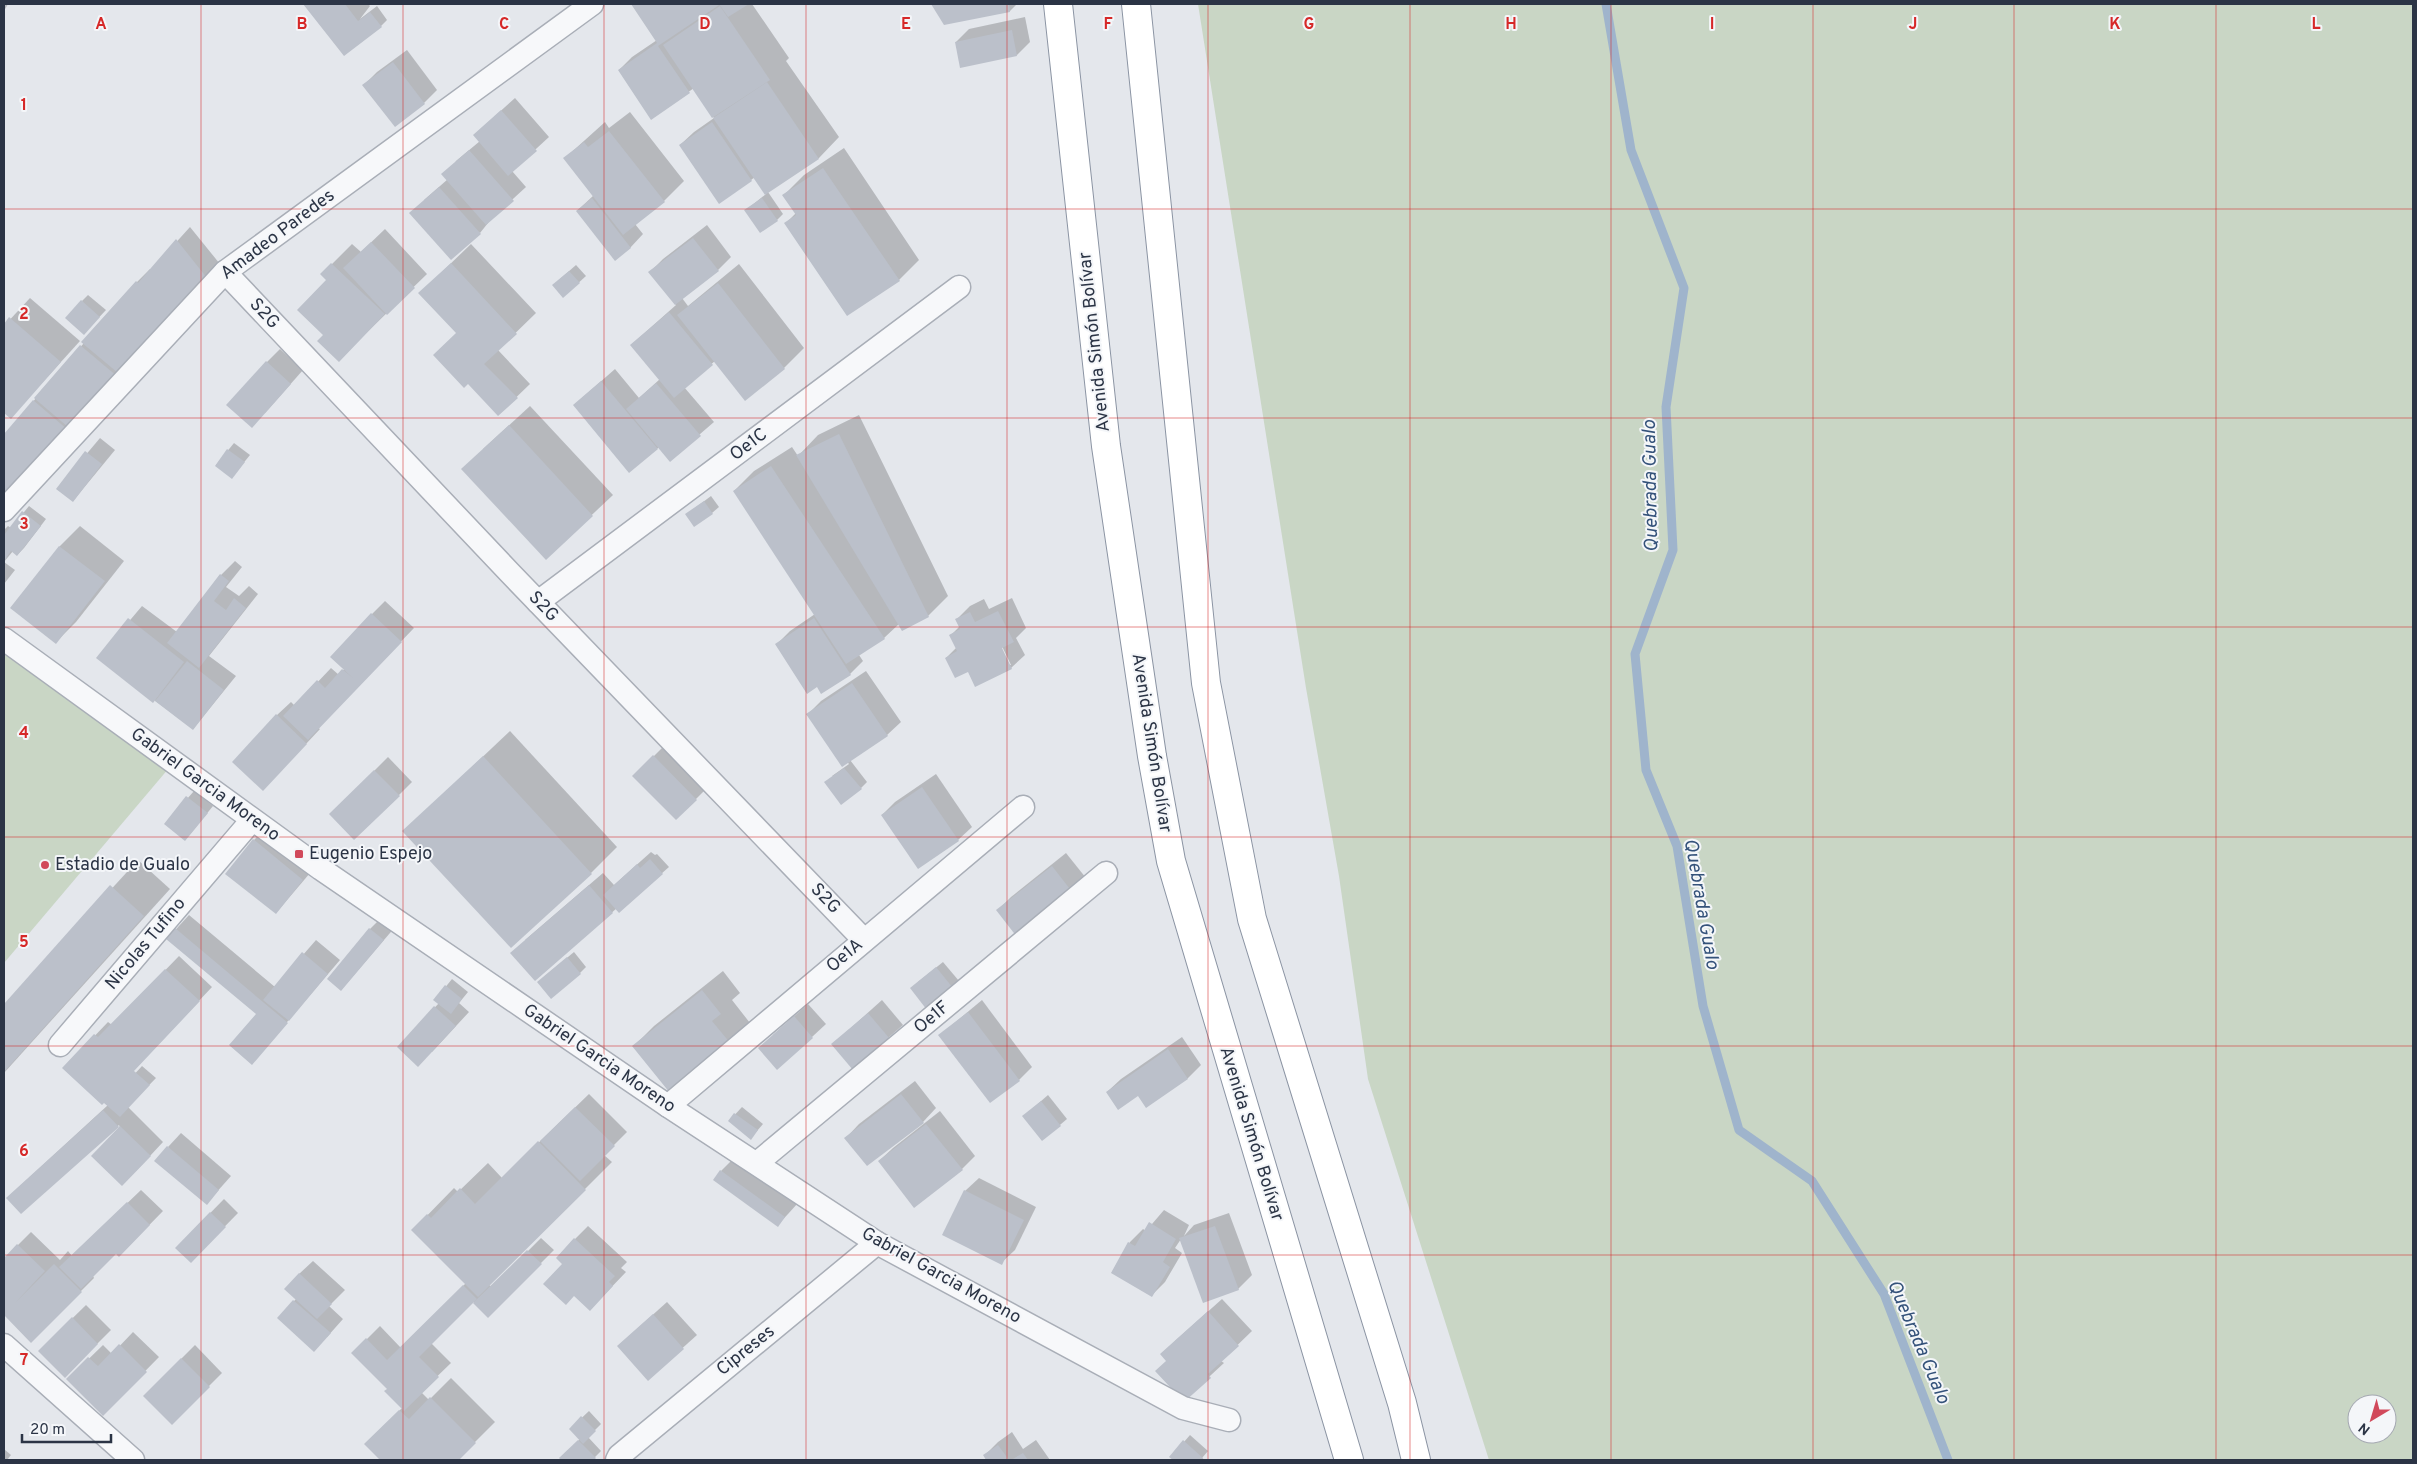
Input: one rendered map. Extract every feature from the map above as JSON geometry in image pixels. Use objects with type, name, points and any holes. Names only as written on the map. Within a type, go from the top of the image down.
[{"type":"highway","name":"Avenida Simón Bolívar","points":[[1058,4],[1106,446],[1152,756],[1171,861],[1349,1460]]},
{"type":"highway","points":[[1136,4],[1136,26],[1209,702],[1252,919],[1402,1403],[1416,1460]]},
{"type":"street","name":"Amadeo Paredes","points":[[4,510],[225,272],[592,4]]},
{"type":"street","name":"S2G","points":[[225,272],[538,602],[864,940]]},
{"type":"street","name":"Oe1C","points":[[538,602],[959,287]]},
{"type":"street","name":"Gabriel Garcia Moreno","points":[[4,639],[321,870],[668,1106],[877,1243],[1183,1408],[1229,1420]]},
{"type":"street","name":"Oe1A","points":[[668,1106],[1023,807]]},
{"type":"street","name":"Nicolas Tufino","points":[[60,1045],[252,820]]},
{"type":"street","name":"Oe1F","points":[[757,1163],[1106,873]]},
{"type":"street","name":"Cipreses","points":[[617,1460],[619,1456],[877,1243]]},
{"type":"street","points":[[4,1345],[132,1460]]},
{"type":"green space","points":[[1198,4],[2413,4],[2413,1460],[1489,1460],[1368,1079],[1339,876],[1306,688]]},
{"type":"green space","name":"Estadio de Gualo","points":[[4,637],[169,768],[4,963]]},
{"type":"building","points":[[303,4],[345,4],[358,21],[370,12],[382,27],[344,56]]},
{"type":"building","points":[[631,4],[719,5],[658,46],[690,93],[651,120],[618,70],[657,43]]},
{"type":"building","points":[[719,4],[749,4],[728,17]]},
{"type":"building","points":[[931,4],[1009,4],[1010,12],[944,25]]},
{"type":"building","points":[[720,6],[770,80],[712,118],[663,45]]},
{"type":"building","points":[[1012,30],[1017,56],[960,68],[955,42]]},
{"type":"building","points":[[393,62],[425,104],[395,127],[362,85]]},
{"type":"building","points":[[767,82],[819,159],[765,195],[713,118]]},
{"type":"building","points":[[501,110],[537,151],[508,176],[473,135]]},
{"type":"building","points":[[712,122],[752,181],[719,204],[679,145]]},
{"type":"building","points":[[609,131],[665,202],[623,235],[563,158],[584,142],[588,147]]},
{"type":"building","points":[[469,150],[514,201],[486,225],[441,174]]},
{"type":"building","points":[[823,168],[900,281],[847,316],[784,223],[796,215],[782,195]]},
{"type":"building","points":[[439,187],[481,234],[451,260],[409,213]]},
{"type":"building","points":[[592,198],[631,248],[615,261],[576,211]]},
{"type":"building","points":[[762,198],[778,221],[760,233],[744,210]]},
{"type":"building","points":[[693,238],[719,271],[675,305],[648,272]]},
{"type":"building","points":[[176,239],[211,283],[150,351],[142,345],[118,373],[81,342],[136,281],[138,283]]},
{"type":"building","points":[[371,242],[415,288],[387,315],[343,268]]},
{"type":"building","points":[[331,263],[385,314],[339,362],[317,341],[323,335],[297,310],[326,280],[320,274]]},
{"type":"building","points":[[451,263],[517,334],[484,364],[518,398],[498,416],[468,384],[464,388],[433,355],[456,333],[418,293]]},
{"type":"building","points":[[569,271],[580,283],[563,298],[552,285]]},
{"type":"building","points":[[718,283],[785,369],[745,401],[677,315]]},
{"type":"building","points":[[81,300],[100,317],[84,335],[65,318]]},
{"type":"building","points":[[669,312],[713,365],[674,398],[630,345]]},
{"type":"building","points":[[9,317],[61,362],[11,419],[4,413],[4,324]]},
{"type":"building","points":[[80,345],[118,377],[103,396],[98,391],[68,427],[34,398]]},
{"type":"building","points":[[266,361],[291,384],[252,428],[226,405]]},
{"type":"building","points":[[601,381],[658,449],[629,473],[573,405]]},
{"type":"building","points":[[656,383],[701,436],[670,462],[626,409]]},
{"type":"building","points":[[33,400],[68,430],[4,505],[4,434]]},
{"type":"building","points":[[509,425],[593,516],[546,560],[461,469]]},
{"type":"building","points":[[839,434],[929,617],[902,631],[796,455]]},
{"type":"building","points":[[227,449],[245,462],[232,479],[215,466]]},
{"type":"building","points":[[85,451],[102,464],[73,502],[56,489]]},
{"type":"building","points":[[771,466],[885,639],[846,664],[733,491]]},
{"type":"building","points":[[704,501],[713,514],[694,527],[685,514]]},
{"type":"building","points":[[22,511],[41,526],[17,556],[11,551],[4,561],[4,535]]},
{"type":"building","points":[[59,546],[105,581],[56,644],[10,608]]},
{"type":"building","points":[[220,574],[229,581],[214,601],[226,610],[234,598],[246,608],[199,668],[167,643]]},
{"type":"building","points":[[998,611],[1014,642],[1002,648],[1012,669],[975,687],[968,672],[955,678],[945,658],[957,651],[949,635],[960,629],[955,619],[970,612],[975,622]]},
{"type":"building","points":[[371,613],[402,642],[308,740],[283,716],[317,680],[325,688],[342,669],[353,678],[330,657]]},
{"type":"building","points":[[128,618],[184,662],[153,703],[96,658]]},
{"type":"building","points":[[814,618],[851,675],[821,694],[817,687],[807,694],[775,644]]},
{"type":"building","points":[[187,661],[224,690],[193,730],[155,701]]},
{"type":"building","points":[[852,683],[888,736],[842,767],[806,714]]},
{"type":"building","points":[[276,714],[307,744],[263,791],[232,762]]},
{"type":"building","points":[[653,755],[697,800],[676,820],[632,776]]},
{"type":"building","points":[[483,756],[592,874],[511,948],[402,831]]},
{"type":"building","points":[[844,768],[862,789],[841,805],[824,782]]},
{"type":"building","points":[[374,770],[400,796],[354,840],[329,814]]},
{"type":"building","points":[[922,787],[959,841],[918,869],[881,815]]},
{"type":"building","points":[[186,796],[208,813],[185,841],[164,824]]},
{"type":"building","points":[[253,839],[303,880],[276,914],[225,874]]},
{"type":"building","points":[[650,859],[663,874],[619,913],[603,895],[637,864],[640,868]]},
{"type":"building","points":[[1052,866],[1073,893],[1017,937],[996,910]]},
{"type":"building","points":[[110,885],[144,916],[4,1072],[4,1004]]},
{"type":"building","points":[[589,885],[613,913],[535,981],[510,953]]},
{"type":"building","points":[[175,928],[288,1023],[252,1065],[229,1045],[256,1014],[166,939]]},
{"type":"building","points":[[369,928],[384,940],[341,991],[327,979]]},
{"type":"building","points":[[302,952],[328,974],[289,1021],[263,1000]]},
{"type":"building","points":[[567,957],[581,974],[551,999],[537,982]]},
{"type":"building","points":[[936,967],[953,988],[927,1010],[910,988]]},
{"type":"building","points":[[165,969],[200,1001],[134,1071],[150,1085],[120,1117],[104,1103],[102,1105],[62,1068],[94,1034],[98,1037]]},
{"type":"building","points":[[445,985],[462,999],[451,1014],[433,1000]]},
{"type":"building","points":[[702,990],[721,1014],[712,1021],[731,1044],[670,1093],[632,1046]]},
{"type":"building","points":[[434,1006],[456,1026],[418,1067],[397,1047]]},
{"type":"building","points":[[968,1012],[1020,1081],[990,1103],[938,1035]]},
{"type":"building","points":[[868,1013],[890,1039],[853,1070],[831,1044]]},
{"type":"building","points":[[794,1016],[813,1038],[777,1070],[758,1048]]},
{"type":"building","points":[[1168,1049],[1188,1079],[1146,1108],[1138,1096],[1118,1110],[1106,1092]]},
{"type":"building","points":[[901,1094],[924,1123],[867,1166],[844,1138]]},
{"type":"building","points":[[1041,1101],[1061,1126],[1042,1141],[1022,1116]]},
{"type":"building","points":[[575,1107],[615,1146],[580,1181],[540,1141]]},
{"type":"building","points":[[103,1110],[119,1127],[21,1214],[6,1198]]},
{"type":"building","points":[[734,1113],[758,1130],[751,1140],[728,1121]]},
{"type":"building","points":[[926,1124],[963,1170],[914,1208],[878,1161]]},
{"type":"building","points":[[120,1126],[151,1156],[122,1186],[91,1156]]},
{"type":"building","points":[[538,1141],[586,1190],[478,1297],[411,1230],[427,1214],[431,1218],[460,1188],[475,1204]]},
{"type":"building","points":[[167,1146],[219,1190],[207,1205],[154,1161]]},
{"type":"building","points":[[720,1170],[785,1217],[778,1227],[713,1180]]},
{"type":"building","points":[[964,1190],[1024,1220],[1002,1265],[942,1235]]},
{"type":"building","points":[[127,1202],[150,1225],[119,1257],[116,1254],[81,1289],[59,1267]]},
{"type":"building","points":[[210,1212],[226,1227],[191,1263],[175,1248]]},
{"type":"building","points":[[1149,1222],[1176,1239],[1163,1262],[1170,1267],[1152,1297],[1111,1273],[1128,1242],[1135,1246]]},
{"type":"building","points":[[1215,1226],[1239,1290],[1203,1303],[1179,1238]]},
{"type":"building","points":[[574,1238],[615,1276],[609,1282],[613,1286],[590,1311],[574,1296],[566,1305],[543,1284],[562,1264],[556,1258]]},
{"type":"building","points":[[17,1244],[45,1271],[15,1303],[54,1264],[82,1292],[31,1343],[4,1315],[4,1258]]},
{"type":"building","points":[[527,1250],[542,1264],[488,1318],[473,1303]]},
{"type":"building","points":[[299,1273],[332,1304],[317,1319],[284,1289]]},
{"type":"building","points":[[463,1285],[477,1299],[419,1357],[439,1377],[404,1411],[384,1391],[387,1389],[351,1353],[366,1338],[387,1360]]},
{"type":"building","points":[[293,1300],[331,1333],[314,1352],[277,1318]]},
{"type":"building","points":[[1208,1311],[1239,1346],[1208,1374],[1211,1378],[1184,1402],[1155,1371],[1166,1361],[1160,1354]]},
{"type":"building","points":[[653,1314],[684,1349],[648,1381],[617,1346]]},
{"type":"building","points":[[72,1317],[98,1344],[65,1378],[38,1351]]},
{"type":"building","points":[[119,1344],[147,1372],[103,1416],[66,1379],[88,1357],[98,1366]]},
{"type":"building","points":[[181,1358],[210,1387],[172,1425],[143,1396]]},
{"type":"building","points":[[430,1397],[476,1443],[459,1460],[380,1460],[364,1444],[399,1410],[409,1419]]},
{"type":"building","points":[[581,1416],[596,1431],[583,1444],[569,1429]]},
{"type":"building","points":[[578,1440],[596,1458],[594,1460],[561,1460],[559,1458]]},
{"type":"building","points":[[1183,1440],[1203,1458],[1201,1460],[1173,1460],[1169,1457]]},
{"type":"building","points":[[998,1445],[1009,1460],[986,1460],[983,1455]]},
{"type":"building","points":[[1023,1453],[1028,1460],[1011,1460]]},
{"type":"waterway","name":"Quebrada Gualo","points":[[1606,4],[1631,150],[1684,288],[1666,407],[1673,550],[1635,654],[1646,770],[1677,846],[1703,1006],[1739,1130],[1812,1181],[1884,1294],[1948,1460]]},
{"type":"place","name":"Eugenio Espejo","points":[[299,854]]},
{"type":"place","name":"Estadio de Gualo","points":[[45,865]]}]
